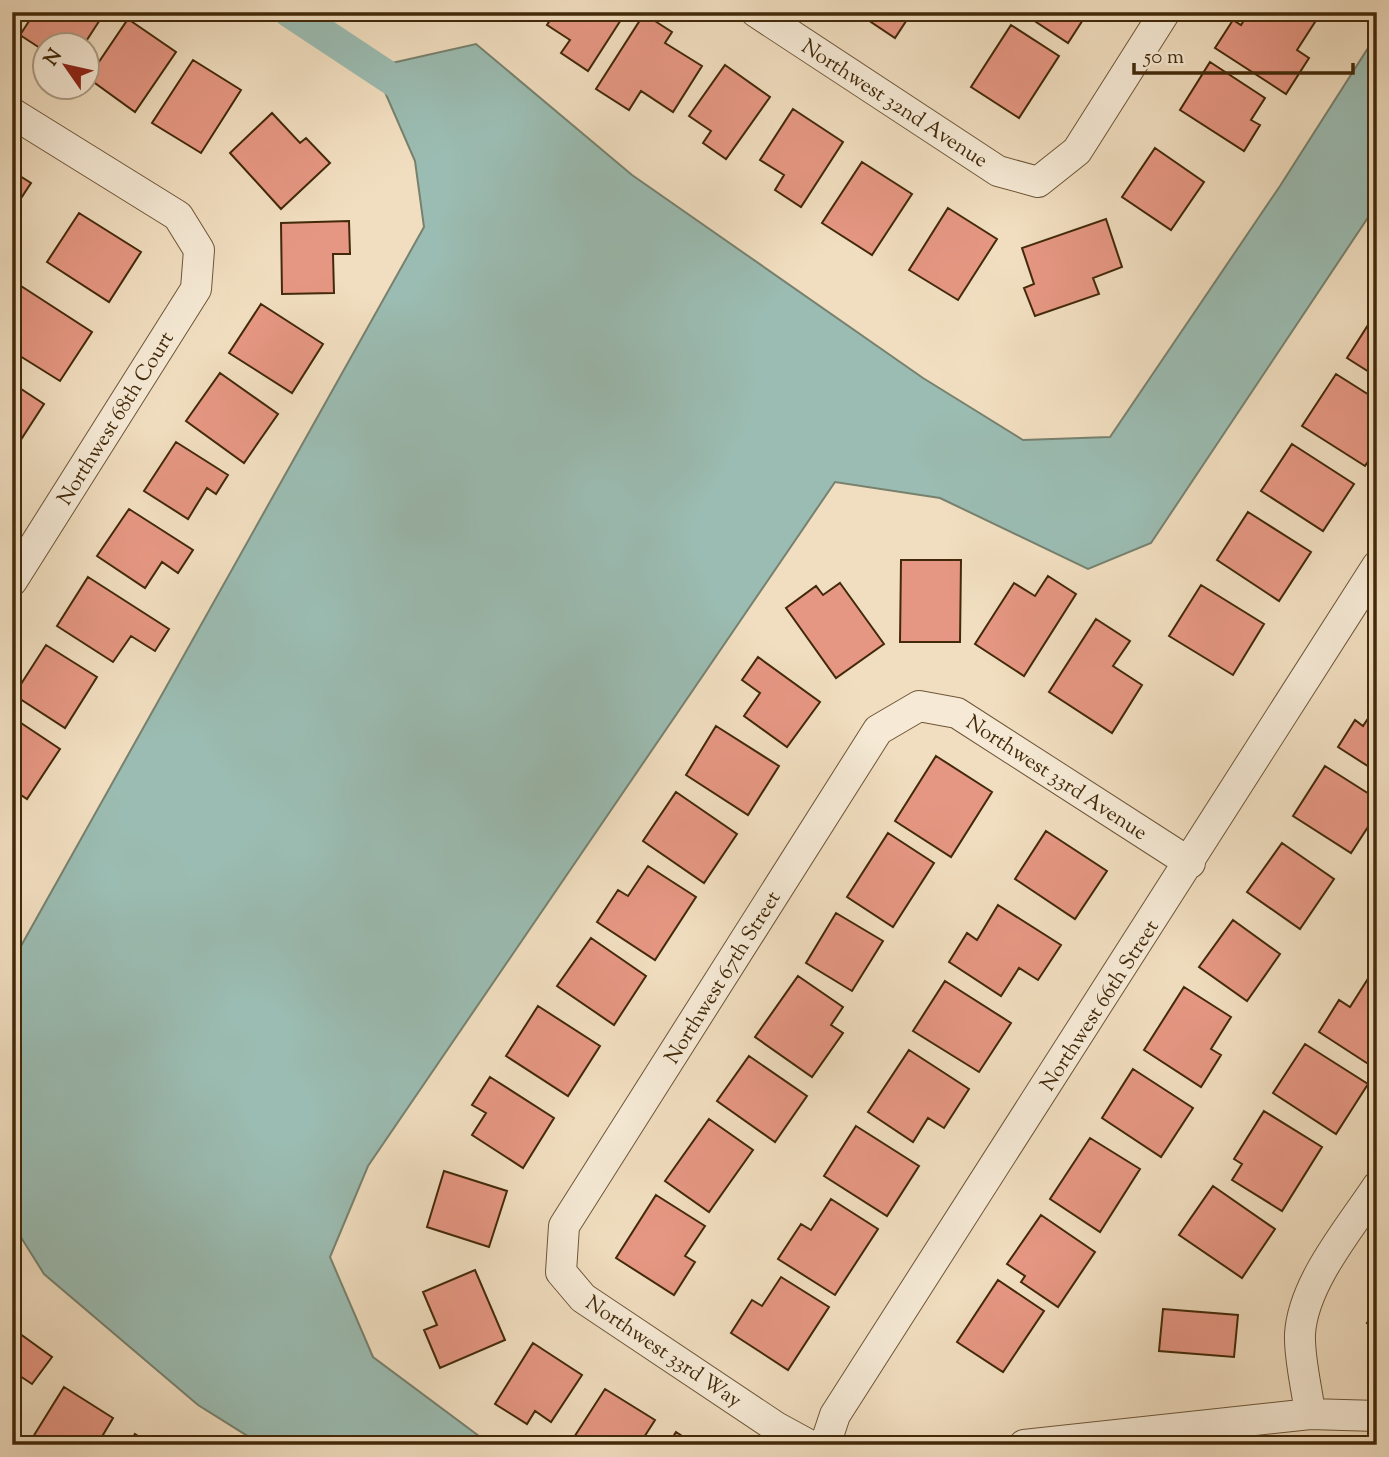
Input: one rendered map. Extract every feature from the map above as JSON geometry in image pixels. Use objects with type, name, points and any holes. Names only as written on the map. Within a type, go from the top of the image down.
[{"type":"street","name":"Northwest 32nd Avenue","points":[[763,14],[998,171],[1038,182],[1077,151],[1165,12]]},
{"type":"street","name":"Northwest 68th Court","points":[[12,113],[177,216],[199,250],[196,289],[12,581]]},
{"type":"street","name":"Northwest 66th Street","points":[[825,1445],[835,1415],[1190,863],[1377,566]]},
{"type":"street","name":"Northwest 33rd Avenue","points":[[919,706],[957,713],[1190,863]]},
{"type":"street","name":"Northwest 67th Street","points":[[561,1272],[564,1226],[878,730],[919,706]]},
{"type":"street","points":[[1310,1414],[1300,1336],[1303,1310],[1315,1283],[1377,1187]]},
{"type":"street","name":"Northwest 33rd Way","points":[[561,1272],[583,1298],[776,1427],[808,1445]]},
{"type":"street","points":[[1024,1445],[1310,1414],[1377,1416]]},
{"type":"water","points":[[1377,34],[1377,204],[1151,543],[1088,569],[940,498],[835,482],[368,1166],[330,1257],[373,1357],[491,1445],[262,1445],[198,1405],[44,1274],[12,1223],[12,962],[424,227],[415,161],[374,67],[476,44],[632,175],[923,378],[1023,440],[1110,437],[1280,186]]},
{"type":"building","points":[[35,12],[105,12],[92,32],[32,32],[32,43],[20,35]]},
{"type":"building","points":[[555,12],[626,12],[588,71],[561,53],[570,40],[547,25]]},
{"type":"building","points":[[856,12],[912,12],[895,38]]},
{"type":"building","points":[[1021,12],[1088,12],[1068,43]]},
{"type":"building","points":[[1249,12],[1300,12],[1315,22],[1297,50],[1309,58],[1286,94],[1215,48],[1233,20],[1241,25]]},
{"type":"building","points":[[644,14],[672,32],[665,43],[702,66],[673,112],[641,91],[629,110],[596,89]]},
{"type":"building","points":[[128,19],[176,52],[135,112],[102,88],[102,57]]},
{"type":"building","points":[[1011,25],[1059,56],[1019,118],[971,87]]},
{"type":"building","points":[[193,60],[241,90],[201,153],[152,123]]},
{"type":"building","points":[[1210,62],[1265,98],[1251,120],[1260,125],[1244,151],[1180,110]]},
{"type":"building","points":[[725,65],[770,97],[726,159],[703,143],[711,131],[689,116]]},
{"type":"building","points":[[793,109],[843,142],[801,207],[775,190],[784,175],[760,160]]},
{"type":"building","points":[[272,113],[300,143],[306,138],[330,163],[281,209],[230,153]]},
{"type":"building","points":[[1155,148],[1204,182],[1171,230],[1122,197]]},
{"type":"building","points":[[862,162],[912,194],[872,255],[822,223]]},
{"type":"building","points":[[12,171],[31,183],[12,212]]},
{"type":"building","points":[[948,208],[997,239],[958,300],[909,270]]},
{"type":"building","points":[[79,213],[141,252],[109,302],[47,262]]},
{"type":"building","points":[[1106,219],[1122,267],[1093,278],[1099,294],[1035,316],[1024,288],[1034,284],[1022,248]]},
{"type":"building","points":[[349,221],[350,254],[333,254],[334,293],[282,294],[281,223]]},
{"type":"building","points":[[21,286],[92,332],[60,381],[12,351],[12,326],[18,317],[12,314],[12,299]]},
{"type":"building","points":[[261,304],[323,344],[292,393],[229,353]]},
{"type":"building","points":[[1377,311],[1377,377],[1347,358]]},
{"type":"building","points":[[220,373],[278,414],[244,463],[186,421]]},
{"type":"building","points":[[1336,374],[1377,400],[1377,448],[1365,466],[1302,426]]},
{"type":"building","points":[[12,383],[44,404],[13,452],[12,452]]},
{"type":"building","points":[[176,442],[228,475],[216,494],[207,488],[188,519],[144,491]]},
{"type":"building","points":[[1292,444],[1354,484],[1323,531],[1261,491]]},
{"type":"building","points":[[129,509],[193,550],[178,573],[162,562],[145,588],[97,556]]},
{"type":"building","points":[[1248,512],[1311,552],[1279,601],[1217,560]]},
{"type":"building","points":[[901,560],[961,560],[960,642],[900,642]]},
{"type":"building","points":[[1048,576],[1076,594],[1024,676],[975,644],[1014,583],[1035,596]]},
{"type":"building","points":[[88,577],[169,629],[155,651],[131,636],[113,662],[57,626]]},
{"type":"building","points":[[840,583],[884,644],[836,678],[786,608],[816,586],[823,595]]},
{"type":"building","points":[[1201,585],[1264,624],[1233,675],[1169,636]]},
{"type":"building","points":[[1096,619],[1130,641],[1113,666],[1142,685],[1112,733],[1049,692]]},
{"type":"building","points":[[46,645],[97,677],[65,728],[14,695]]},
{"type":"building","points":[[758,657],[820,702],[787,747],[744,716],[760,693],[742,680]]},
{"type":"building","points":[[1377,705],[1377,772],[1338,747],[1355,720],[1363,726]]},
{"type":"building","points":[[12,717],[60,749],[27,799],[12,789]]},
{"type":"building","points":[[716,726],[779,766],[748,815],[686,775]]},
{"type":"building","points":[[936,756],[992,792],[951,857],[895,821]]},
{"type":"building","points":[[1325,766],[1377,799],[1377,813],[1351,853],[1293,816]]},
{"type":"building","points":[[676,792],[737,834],[704,883],[643,841]]},
{"type":"building","points":[[1046,831],[1107,871],[1075,919],[1015,879]]},
{"type":"building","points":[[888,833],[934,863],[893,927],[847,897]]},
{"type":"building","points":[[1282,843],[1334,879],[1300,929],[1247,892]]},
{"type":"building","points":[[648,866],[696,897],[655,960],[597,922],[618,890],[628,896]]},
{"type":"building","points":[[998,905],[1061,945],[1038,980],[1019,968],[1001,996],[949,962],[967,933],[977,940]]},
{"type":"building","points":[[836,913],[883,941],[852,991],[806,963]]},
{"type":"building","points":[[1233,920],[1280,954],[1247,1001],[1199,967]]},
{"type":"building","points":[[591,938],[646,976],[614,1025],[557,986]]},
{"type":"building","points":[[1371,974],[1377,978],[1376,1069],[1319,1032],[1339,1000],[1350,1007]]},
{"type":"building","points":[[798,976],[843,1007],[831,1025],[843,1033],[812,1077],[755,1037]]},
{"type":"building","points":[[945,981],[1011,1023],[979,1072],[913,1031]]},
{"type":"building","points":[[1184,987],[1231,1017],[1211,1049],[1221,1055],[1201,1087],[1144,1050]]},
{"type":"building","points":[[538,1006],[600,1046],[568,1096],[506,1056]]},
{"type":"building","points":[[1305,1044],[1368,1084],[1336,1134],[1273,1093]]},
{"type":"building","points":[[909,1050],[969,1089],[944,1128],[928,1118],[913,1142],[868,1112]]},
{"type":"building","points":[[749,1056],[807,1096],[775,1142],[717,1101]]},
{"type":"building","points":[[1133,1069],[1193,1108],[1161,1157],[1102,1118]]},
{"type":"building","points":[[490,1077],[554,1118],[523,1168],[472,1135],[486,1113],[472,1105]]},
{"type":"building","points":[[1264,1111],[1322,1147],[1282,1211],[1232,1180],[1242,1164],[1234,1159]]},
{"type":"building","points":[[709,1119],[753,1150],[709,1212],[665,1181]]},
{"type":"building","points":[[856,1126],[919,1166],[887,1216],[824,1176]]},
{"type":"building","points":[[1090,1138],[1140,1169],[1100,1232],[1050,1199]]},
{"type":"building","points":[[444,1171],[507,1191],[489,1247],[427,1227]]},
{"type":"building","points":[[1213,1186],[1275,1229],[1242,1278],[1179,1235]]},
{"type":"building","points":[[656,1195],[705,1226],[685,1256],[695,1262],[674,1295],[616,1258]]},
{"type":"building","points":[[831,1199],[878,1229],[835,1295],[778,1259],[801,1224],[811,1230]]},
{"type":"building","points":[[1041,1215],[1095,1252],[1058,1307],[1021,1282],[1025,1276],[1007,1264]]},
{"type":"building","points":[[475,1270],[505,1340],[440,1368],[424,1330],[437,1325],[423,1292]]},
{"type":"building","points":[[781,1277],[829,1307],[788,1370],[731,1333],[752,1300],[762,1306]]},
{"type":"building","points":[[998,1280],[1044,1311],[1003,1372],[957,1342]]},
{"type":"building","points":[[1377,1308],[1377,1330],[1367,1323]]},
{"type":"building","points":[[1163,1309],[1238,1315],[1234,1357],[1159,1351]]},
{"type":"building","points":[[12,1328],[52,1357],[32,1384],[20,1376],[12,1387]]},
{"type":"building","points":[[533,1343],[582,1375],[551,1422],[535,1411],[527,1424],[495,1404]]},
{"type":"building","points":[[64,1387],[113,1418],[97,1445],[28,1445]]},
{"type":"building","points":[[605,1389],[655,1420],[639,1445],[569,1445]]},
{"type":"building","points":[[676,1432],[696,1445],[668,1445]]},
{"type":"building","points":[[135,1434],[152,1445],[128,1445]]},
{"type":"waterway","points":[[290,12],[411,92]]}]
